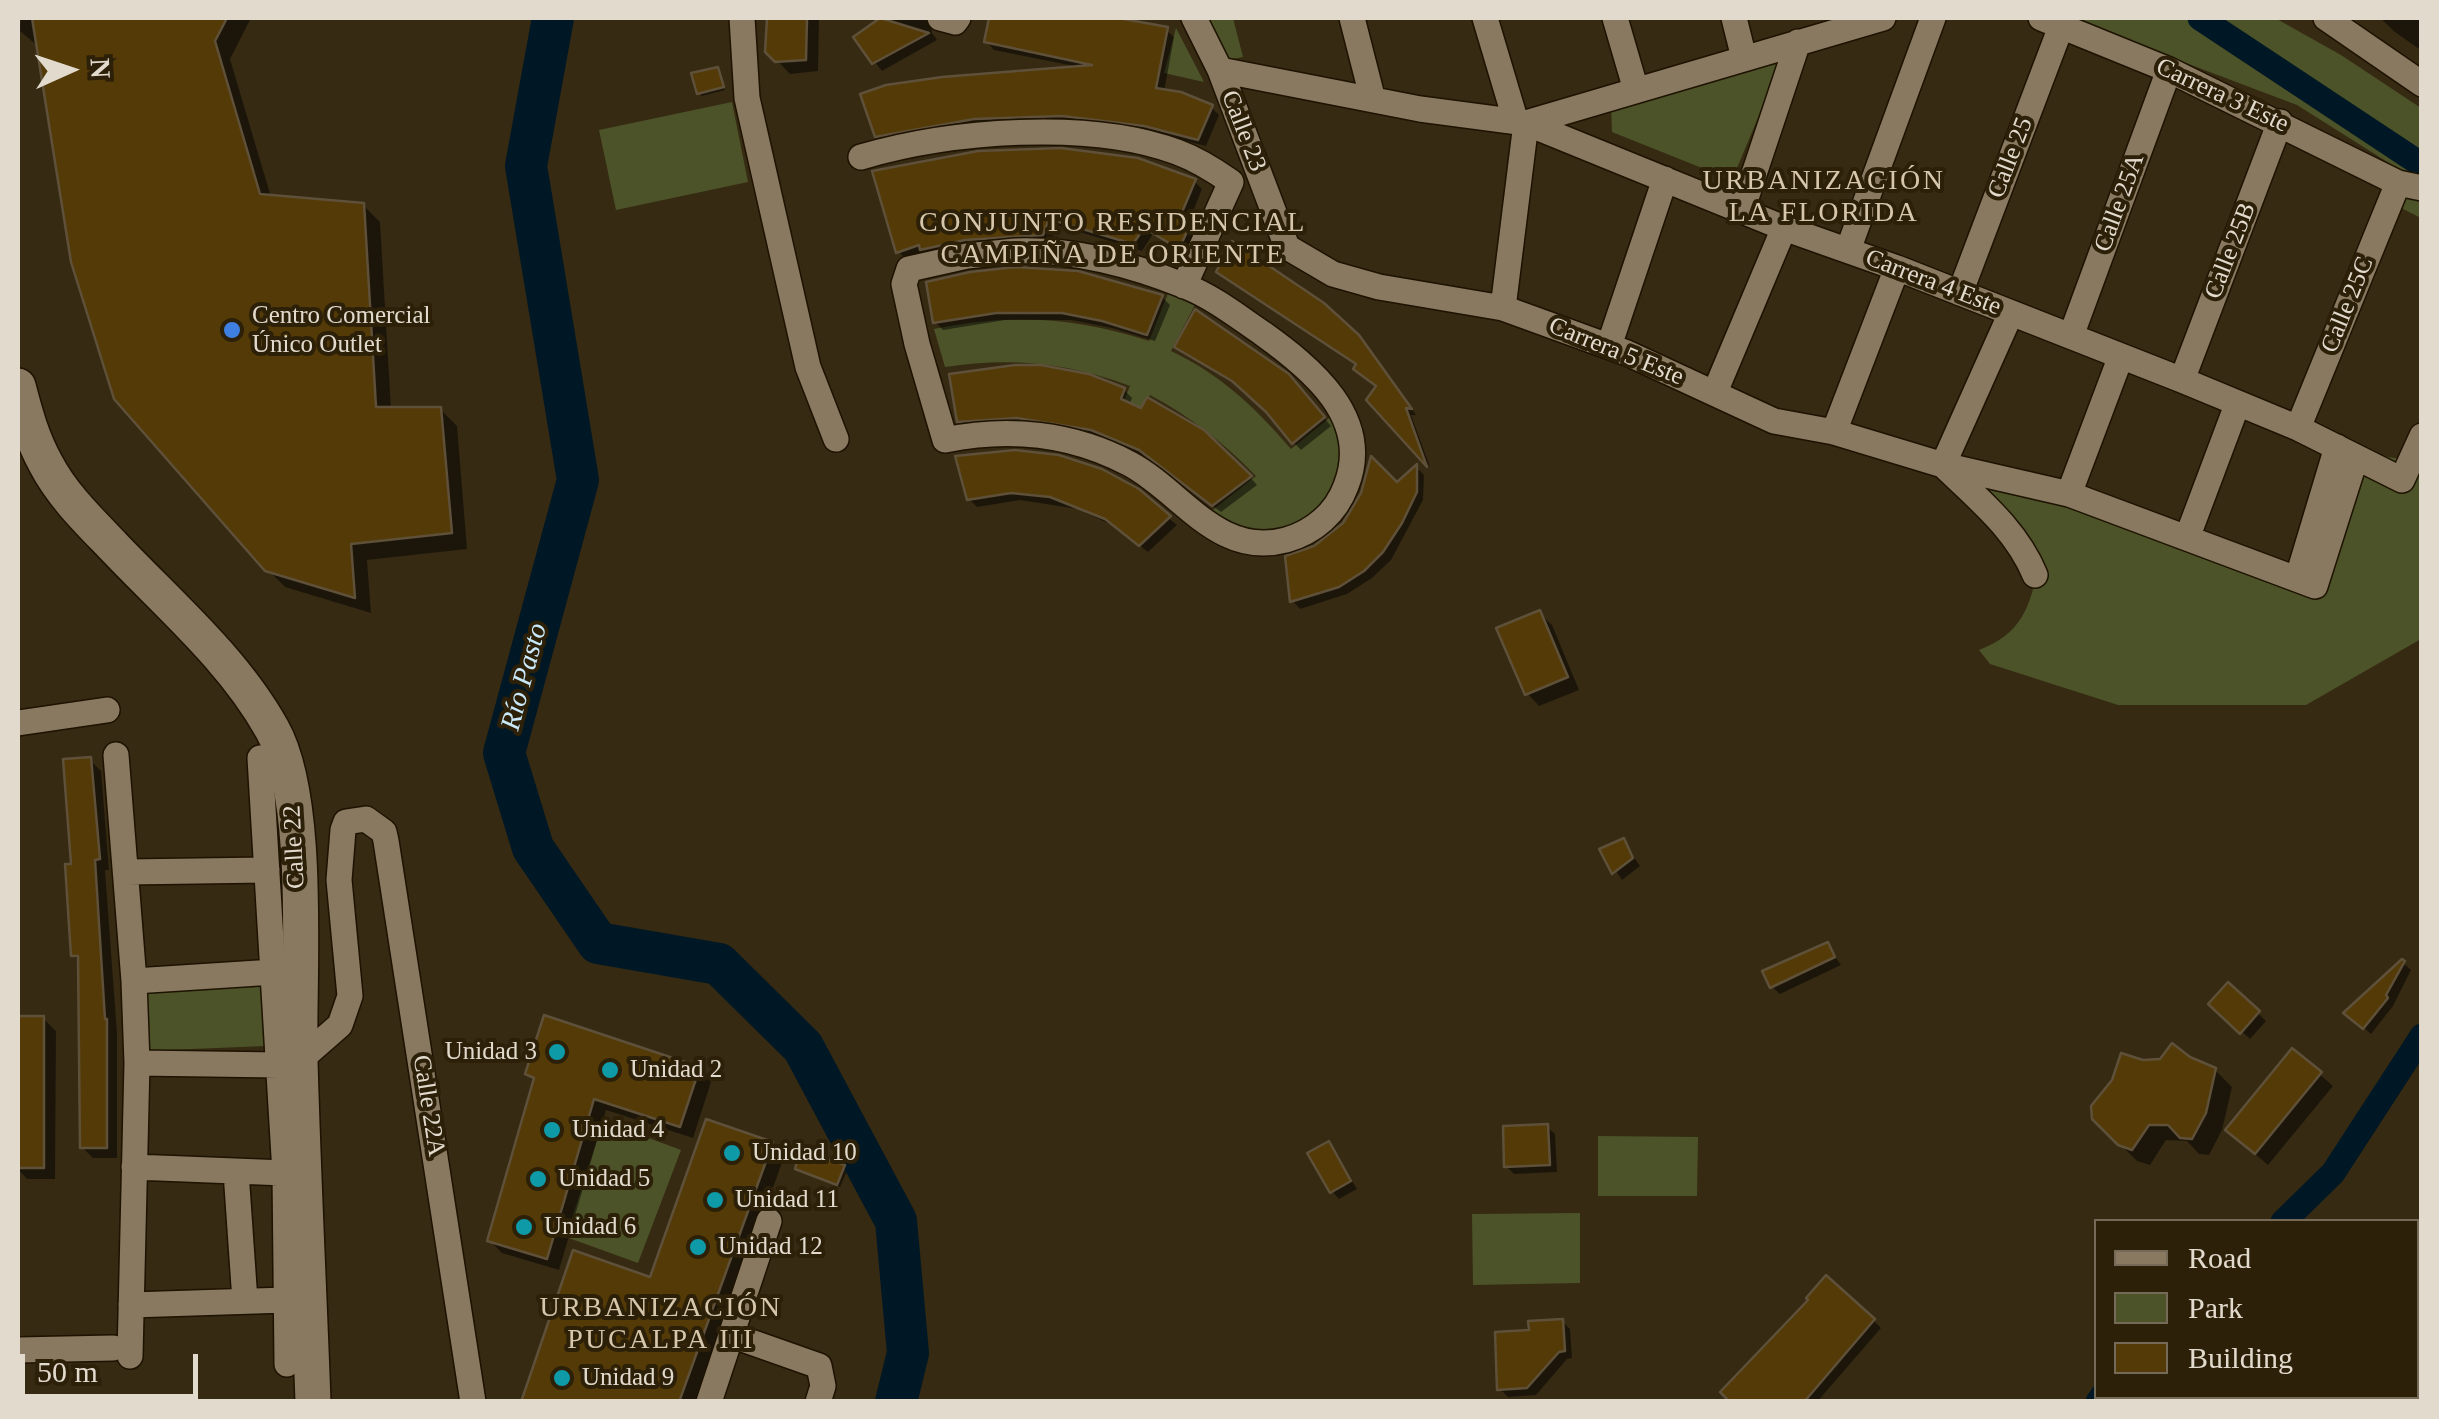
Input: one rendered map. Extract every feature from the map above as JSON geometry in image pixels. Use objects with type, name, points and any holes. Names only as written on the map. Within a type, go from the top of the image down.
[{"type":"main road","name":"Calle 22","points":[[18,386],[29,427],[47,467],[78,510],[238,677],[273,731],[286,760],[298,871],[289,1063],[313,1402]]},
{"type":"street","points":[[742,18],[747,98],[808,367],[836,439]]},
{"type":"street","points":[[940,18],[955,22],[958,18]]},
{"type":"street","name":"Calle 23","points":[[1194,18],[1220,70],[1287,247]]},
{"type":"street","points":[[1352,18],[1373,100]]},
{"type":"street","points":[[1484,18],[1521,122],[1503,308]]},
{"type":"street","points":[[1615,18],[1636,90]]},
{"type":"street","points":[[1734,18],[1744,58]]},
{"type":"street","points":[[1848,250],[1932,18]]},
{"type":"street","points":[[2326,18],[2422,84]]},
{"type":"street","points":[[1521,122],[1870,19]]},
{"type":"street","name":"Carrera 3 Este","points":[[2052,21],[2169,70],[2410,185]]},
{"type":"street","name":"Calle 25","points":[[1960,293],[2052,21]]},
{"type":"street","points":[[1742,210],[1798,42]]},
{"type":"street","name":"Carrera 4 Este","points":[[1220,70],[1373,100],[1521,122],[1784,228],[2182,380],[2298,428],[2402,480],[2422,436]]},
{"type":"street","name":"Calle 25A","points":[[2071,336],[2169,70]]},
{"type":"street","name":"Calle 25B","points":[[2182,380],[2280,122]]},
{"type":"street","points":[[861,157],[951,138],[1062,134],[1135,141],[1170,150],[1231,182]]},
{"type":"street","points":[[1184,286],[1231,182],[1258,172]]},
{"type":"street","points":[[1609,346],[1665,179]]},
{"type":"street","name":"Calle 25C","points":[[2298,428],[2410,185]]},
{"type":"street","points":[[1716,392],[1784,228]]},
{"type":"street","name":"Carrera 5 Este","points":[[1287,247],[1333,274],[1364,283],[1503,308],[1609,346],[1774,421],[1834,432],[1943,465],[2070,494],[2307,578],[2347,452]]},
{"type":"street","points":[[1050,251],[1109,260],[1184,286],[1231,311],[1293,356],[1318,378],[1338,404],[1350,437],[1351,472],[1334,508],[1312,529],[1290,539],[1264,543],[1224,535],[1135,467],[1066,440],[999,433],[945,440],[904,284],[909,269],[982,254],[1050,251]]},
{"type":"street","points":[[1834,432],[1897,268]]},
{"type":"street","points":[[1943,465],[2011,313]]},
{"type":"street","points":[[2070,494],[2121,356]]},
{"type":"street","points":[[2188,538],[2238,405]]},
{"type":"street","name":"Carrera 5 Este","points":[[1943,465],[2001,520],[2026,552],[2034,575]]},
{"type":"street","points":[[18,724],[107,710]]},
{"type":"street","points":[[18,1350],[122,1352],[131,1305],[137,1063],[116,755]]},
{"type":"street","points":[[260,758],[274,972],[289,1063],[287,1364]]},
{"type":"street","name":"Calle 22A","points":[[289,1063],[340,1025],[350,996],[339,880],[343,830],[346,822],[366,820],[384,832],[386,841],[473,1402]]},
{"type":"street","points":[[126,872],[267,870]]},
{"type":"street","points":[[134,982],[274,972]]},
{"type":"street","points":[[137,1063],[289,1063]]},
{"type":"street","points":[[134,1168],[286,1174]]},
{"type":"street","points":[[236,1172],[245,1301]]},
{"type":"street","points":[[709,1402],[769,1221]]},
{"type":"street","points":[[131,1305],[286,1300]]},
{"type":"street","points":[[731,1334],[819,1366],[824,1386],[818,1402]]},
{"type":"green space","points":[[1198,18],[1233,18],[1243,57],[1222,61]]},
{"type":"green space","points":[[2067,18],[2275,18],[2341,55],[2421,108],[2421,218],[2403,209],[2408,179],[2297,105]]},
{"type":"green space","points":[[1176,28],[1204,82],[1164,73]]},
{"type":"green space","points":[[1783,58],[1732,180],[1612,132],[1611,106]]},
{"type":"green space","points":[[732,102],[748,182],[616,210],[599,130]]},
{"type":"green space","points":[[1171,286],[1198,299],[1171,351],[1206,370],[1236,393],[1291,449],[1333,415],[1340,434],[1342,465],[1327,498],[1299,523],[1282,530],[1245,530],[1209,513],[1256,476],[1206,431],[1150,395],[1124,448],[1107,440],[1130,386],[1039,364],[945,367],[934,329],[989,321],[1043,320],[1096,327],[1149,341]]},
{"type":"green space","points":[[2353,442],[2394,458],[2421,455],[2421,639],[2306,705],[2118,705],[1990,664],[1979,650],[2005,636],[2022,617],[2038,565],[1943,451],[2055,477],[2072,502],[2309,574]]},
{"type":"green space","points":[[262,982],[265,1046],[144,1051],[141,987]]},
{"type":"green space","points":[[603,1121],[681,1150],[638,1263],[566,1237]]},
{"type":"green space","points":[[1598,1136],[1698,1137],[1697,1196],[1598,1196]]},
{"type":"green space","points":[[1580,1213],[1580,1283],[1473,1285],[1472,1214]]},
{"type":"building","name":"Centro Comercial Único Outlet","points":[[32,18],[227,18],[215,41],[260,194],[364,203],[376,407],[441,407],[452,533],[351,544],[355,598],[265,571],[114,399],[71,262]]},
{"type":"building","points":[[767,18],[807,18],[806,60],[775,62],[765,52]]},
{"type":"building","points":[[880,18],[929,33],[872,64],[853,37]]},
{"type":"building","points":[[989,18],[1118,18],[1168,27],[1156,88],[1181,92],[1213,105],[1198,140],[1144,126],[1062,116],[974,119],[875,137],[860,94],[886,85],[1092,65],[984,42]]},
{"type":"building","points":[[718,67],[724,87],[697,94],[691,73]]},
{"type":"building","points":[[1061,148],[1138,158],[1196,179],[1180,217],[1192,221],[1179,249],[1144,228],[1133,244],[1049,219],[1043,235],[965,240],[920,250],[919,245],[896,253],[872,171],[978,151]]},
{"type":"building","points":[[1232,241],[1324,303],[1359,335],[1412,409],[1406,408],[1427,467],[1366,400],[1376,386],[1353,369],[1356,364],[1216,272]]},
{"type":"building","points":[[1016,267],[1078,271],[1163,295],[1147,335],[1062,313],[996,313],[933,323],[926,282]]},
{"type":"building","points":[[1195,309],[1289,374],[1325,417],[1292,444],[1266,412],[1232,381],[1174,347]]},
{"type":"building","points":[[1041,365],[1089,374],[1125,388],[1121,399],[1141,408],[1147,397],[1204,430],[1252,476],[1212,506],[1139,450],[1091,430],[1017,418],[957,422],[949,374]]},
{"type":"building","points":[[1015,450],[1059,455],[1102,469],[1139,489],[1171,516],[1139,546],[1105,519],[1050,497],[1011,493],[967,500],[955,456]]},
{"type":"building","points":[[1371,456],[1397,482],[1417,464],[1417,492],[1402,523],[1383,552],[1364,571],[1339,587],[1290,602],[1285,556],[1314,546],[1343,523],[1361,493]]},
{"type":"building","points":[[1540,610],[1568,677],[1525,695],[1496,628]]},
{"type":"building","points":[[91,757],[107,1019],[107,1148],[80,1148],[78,956],[71,956],[65,864],[71,864],[63,759]]},
{"type":"building","points":[[1624,838],[1633,858],[1612,874],[1599,849]]},
{"type":"building","points":[[1828,942],[1835,957],[1770,988],[1762,971]]},
{"type":"building","points":[[2402,959],[2405,961],[2386,995],[2388,998],[2363,1029],[2343,1013]]},
{"type":"building","points":[[2228,982],[2260,1011],[2240,1034],[2208,1004]]},
{"type":"building","points":[[544,1015],[700,1067],[680,1127],[594,1099],[547,1259],[487,1241],[534,1078],[525,1074]]},
{"type":"building","points":[[18,1016],[44,1016],[44,1168],[18,1168]]},
{"type":"building","points":[[2172,1043],[2190,1057],[2216,1068],[2206,1113],[2192,1139],[2180,1138],[2168,1125],[2149,1125],[2132,1150],[2118,1145],[2092,1119],[2091,1106],[2112,1080],[2121,1053],[2143,1060],[2160,1059]]},
{"type":"building","points":[[2292,1048],[2322,1072],[2255,1154],[2225,1130]]},
{"type":"building","points":[[706,1119],[773,1142],[679,1402],[521,1402],[573,1250],[650,1277]]},
{"type":"building","points":[[1548,1124],[1550,1165],[1504,1167],[1503,1126]]},
{"type":"building","points":[[1329,1141],[1351,1181],[1330,1193],[1307,1153]]},
{"type":"building","points":[[800,1150],[845,1165],[837,1185],[795,1169]]},
{"type":"building","points":[[1826,1275],[1875,1319],[1804,1402],[1730,1402],[1720,1392],[1808,1300]]},
{"type":"building","points":[[1563,1319],[1565,1351],[1559,1352],[1527,1388],[1497,1390],[1495,1332],[1529,1330],[1528,1321]]},
{"type":"waterway","name":"Río Pasto","points":[[553,18],[526,166],[578,480],[504,753],[533,848],[598,943],[719,964],[803,1047],[896,1221],[908,1353],[896,1402]]},
{"type":"waterway","points":[[2200,18],[2422,165]]},
{"type":"waterway","points":[[2286,1219],[2333,1173],[2422,1036]]},
{"type":"place","name":"Centro Comercial Único Outlet","points":[[232,330]]},
{"type":"place","name":"Unidad 3","points":[[557,1052]]},
{"type":"place","name":"Unidad 2","points":[[610,1070]]},
{"type":"place","name":"Unidad 4","points":[[552,1130]]},
{"type":"place","name":"Unidad 10","points":[[732,1153]]},
{"type":"place","name":"Unidad 5","points":[[538,1179]]},
{"type":"place","name":"Unidad 11","points":[[715,1200]]},
{"type":"place","name":"Unidad 6","points":[[524,1227]]},
{"type":"place","name":"Unidad 12","points":[[698,1247]]},
{"type":"place","name":"Unidad 9","points":[[562,1378]]},
{"type":"district","name":"URBANIZACIÓN LA FLORIDA","points":[[1824,198]]},
{"type":"district","name":"CONJUNTO RESIDENCIAL CAMPIÑA DE ORIENTE","points":[[1113,240]]},
{"type":"district","name":"URBANIZACIÓN PUCALPA III","points":[[661,1325]]}]
